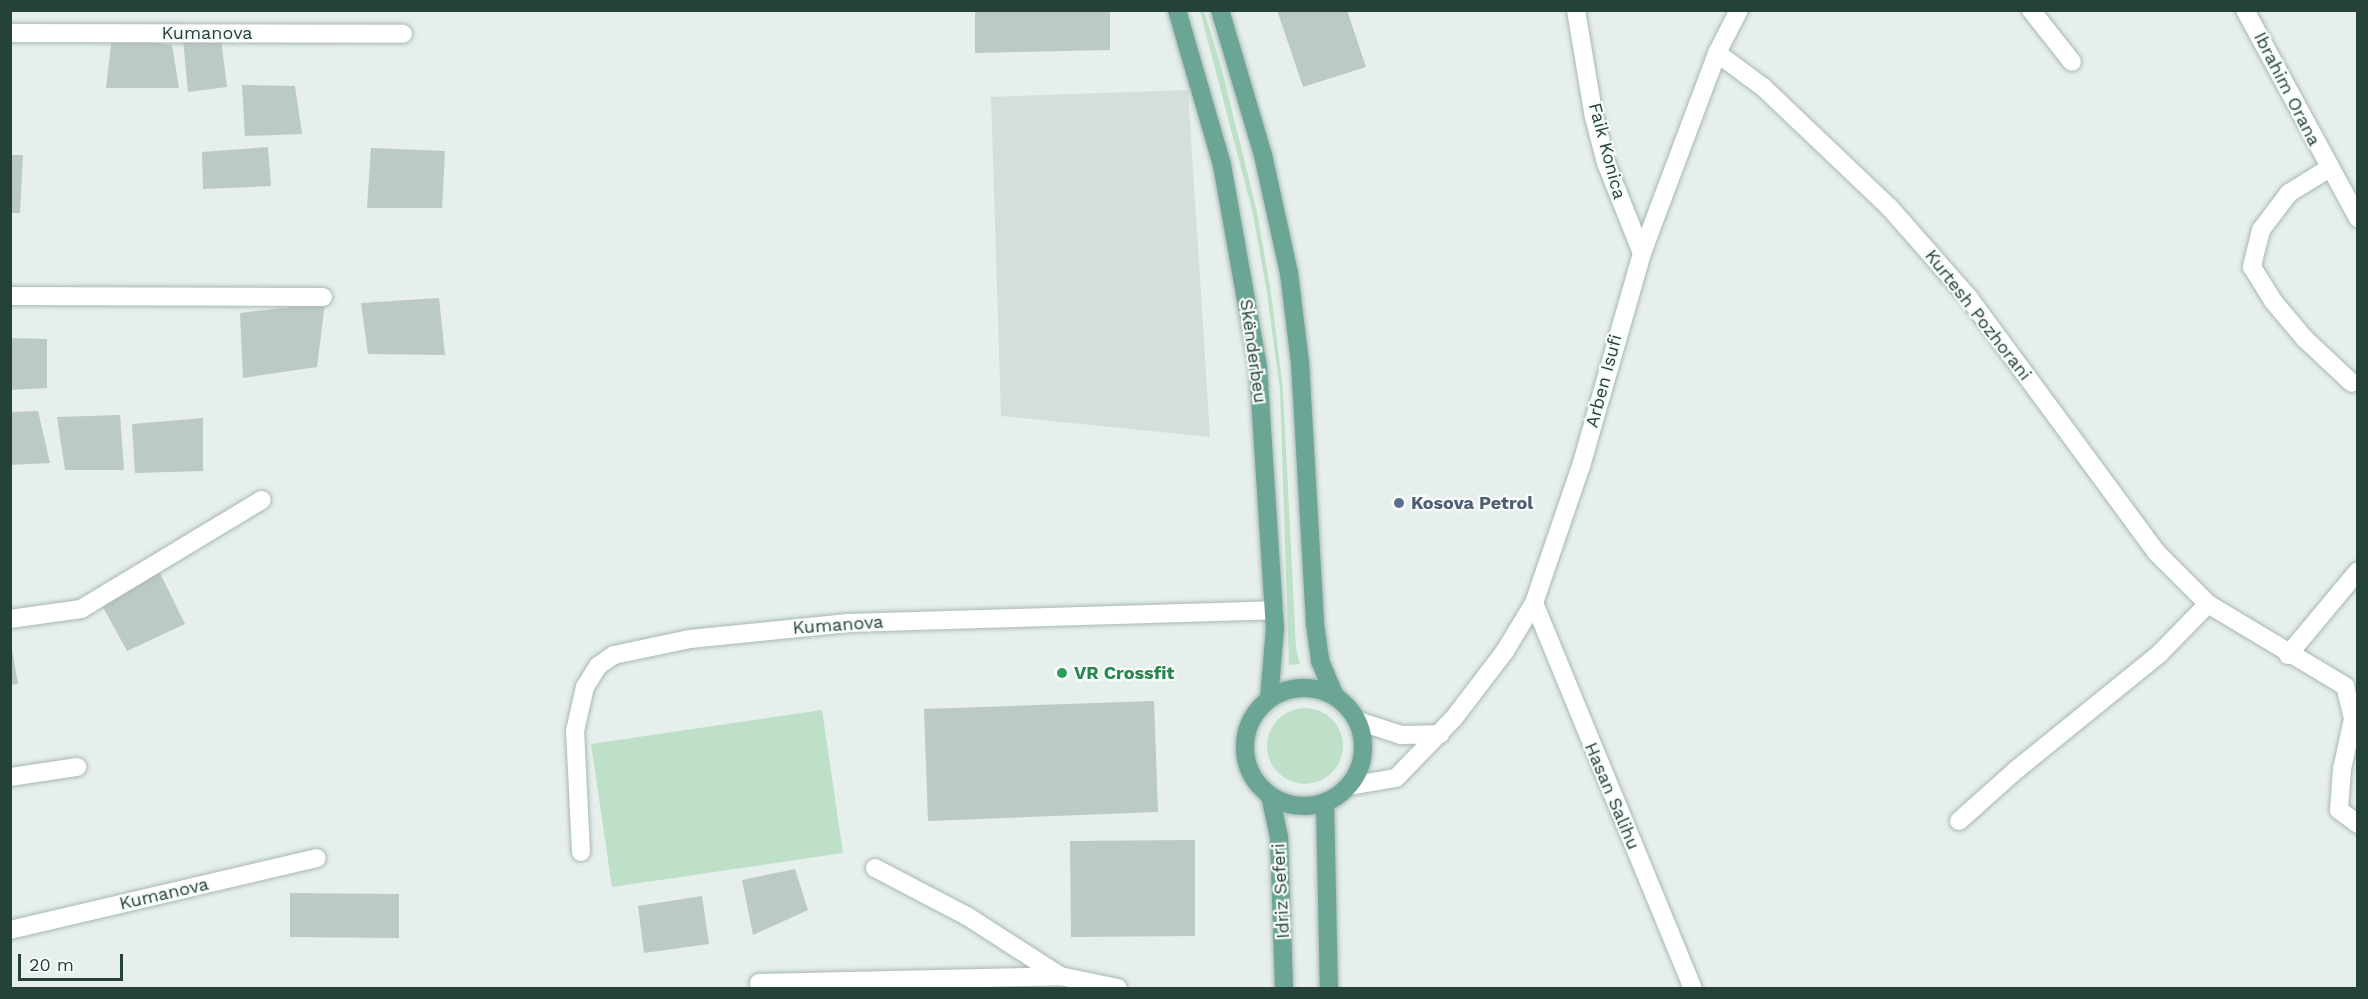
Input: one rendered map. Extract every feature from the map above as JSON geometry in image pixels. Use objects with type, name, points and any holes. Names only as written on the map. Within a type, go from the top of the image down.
[{"type":"main road","name":"Skënderbeu","points":[[1176,10],[1222,165],[1258,367],[1274,610],[1274,670],[1269,699]]},
{"type":"main road","points":[[1220,10],[1263,155],[1289,273],[1300,362],[1315,624],[1320,661],[1335,696],[1358,722],[1363,755],[1348,786],[1326,802],[1303,806],[1270,795],[1250,771],[1246,740],[1250,724],[1269,699],[1302,688],[1335,696]]},
{"type":"main road","name":"Idriz Seferi","points":[[1270,795],[1279,837],[1284,988]]},
{"type":"main road","points":[[1326,802],[1329,988]]},
{"type":"street","name":"Faik Konica","points":[[1576,10],[1603,151],[1619,202],[1642,253]]},
{"type":"street","name":"Arben Isufi","points":[[1348,786],[1396,778],[1440,734],[1505,651],[1534,603],[1581,466],[1642,253],[1717,54],[1739,10]]},
{"type":"street","points":[[2031,10],[2072,62]]},
{"type":"street","name":"Ibrahim Orana","points":[[2252,13],[2328,169],[2358,218]]},
{"type":"street","name":"Kumanova","points":[[10,33],[403,34]]},
{"type":"street","name":"Kurtesh Pozhorani","points":[[1717,54],[1763,87],[1898,217],[1969,298],[2156,552],[2208,604],[2288,655],[2345,686],[2353,719],[2342,769],[2339,810],[2358,824]]},
{"type":"street","name":"Ibrahim Orana","points":[[2328,169],[2289,193],[2282,202],[2261,230],[2252,267],[2273,301],[2305,339],[2352,383]]},
{"type":"street","points":[[10,296],[323,297]]},
{"type":"street","points":[[10,619],[81,609],[262,500]]},
{"type":"street","points":[[2288,655],[2358,571]]},
{"type":"street","name":"Hasan Salihu","points":[[1534,603],[1693,988]]},
{"type":"street","points":[[1959,821],[2016,770],[2159,654],[2208,604]]},
{"type":"street","name":"Kumanova","points":[[581,852],[575,731],[585,687],[598,666],[614,655],[690,639],[848,623],[1274,610]]},
{"type":"street","points":[[1358,722],[1401,735],[1440,734]]},
{"type":"street","points":[[10,777],[77,766]]},
{"type":"street","name":"Kumanova","points":[[10,930],[317,858]]},
{"type":"street","points":[[875,868],[967,916],[1060,976]]},
{"type":"street","points":[[759,982],[1060,976],[1118,988]]},
{"type":"shaded area","points":[[1188,90],[1210,437],[1001,416],[991,97]]},
{"type":"green space","points":[[1200,11],[1204,11],[1221,66],[1257,212],[1271,293],[1283,390],[1296,648],[1300,664],[1289,665],[1280,390],[1267,293],[1253,214]]},
{"type":"green space","points":[[1305,708],[1320,711],[1332,719],[1340,731],[1343,746],[1340,761],[1332,773],[1320,781],[1305,784],[1290,781],[1278,773],[1270,761],[1267,746],[1270,731],[1278,719],[1290,711]]},
{"type":"green space","points":[[822,710],[843,853],[612,887],[591,744]]},
{"type":"building","points":[[975,10],[1110,10],[1110,50],[975,53]]},
{"type":"building","points":[[1277,10],[1347,10],[1366,67],[1303,87]]},
{"type":"building","points":[[112,36],[172,45],[179,88],[106,88]]},
{"type":"building","points":[[183,39],[221,39],[227,87],[188,92]]},
{"type":"building","points":[[242,85],[295,86],[302,134],[245,136]]},
{"type":"building","points":[[268,147],[271,186],[203,189],[202,152]]},
{"type":"building","points":[[371,148],[445,151],[442,208],[367,208]]},
{"type":"building","points":[[10,155],[23,155],[20,213],[10,213]]},
{"type":"building","points":[[439,298],[445,355],[368,354],[361,303]]},
{"type":"building","points":[[325,303],[317,367],[243,378],[240,313]]},
{"type":"building","points":[[10,338],[47,339],[47,388],[10,390]]},
{"type":"building","points":[[38,411],[50,463],[10,465],[10,412]]},
{"type":"building","points":[[120,415],[124,470],[65,470],[57,417]]},
{"type":"building","points":[[203,418],[203,471],[135,473],[132,424]]},
{"type":"building","points":[[158,569],[185,624],[127,651],[99,600]]},
{"type":"building","points":[[10,638],[18,684],[10,685]]},
{"type":"building","points":[[1154,701],[1158,812],[928,821],[924,709]]},
{"type":"building","points":[[1195,840],[1195,936],[1071,937],[1070,841]]},
{"type":"building","points":[[795,869],[808,910],[753,935],[742,880]]},
{"type":"building","points":[[290,893],[399,894],[399,938],[290,937]]},
{"type":"building","points":[[702,896],[709,944],[644,953],[638,906]]},
{"type":"place","name":"Kosova Petrol","points":[[1399,503]]},
{"type":"place","name":"VR Crossfit","points":[[1062,673]]}]
